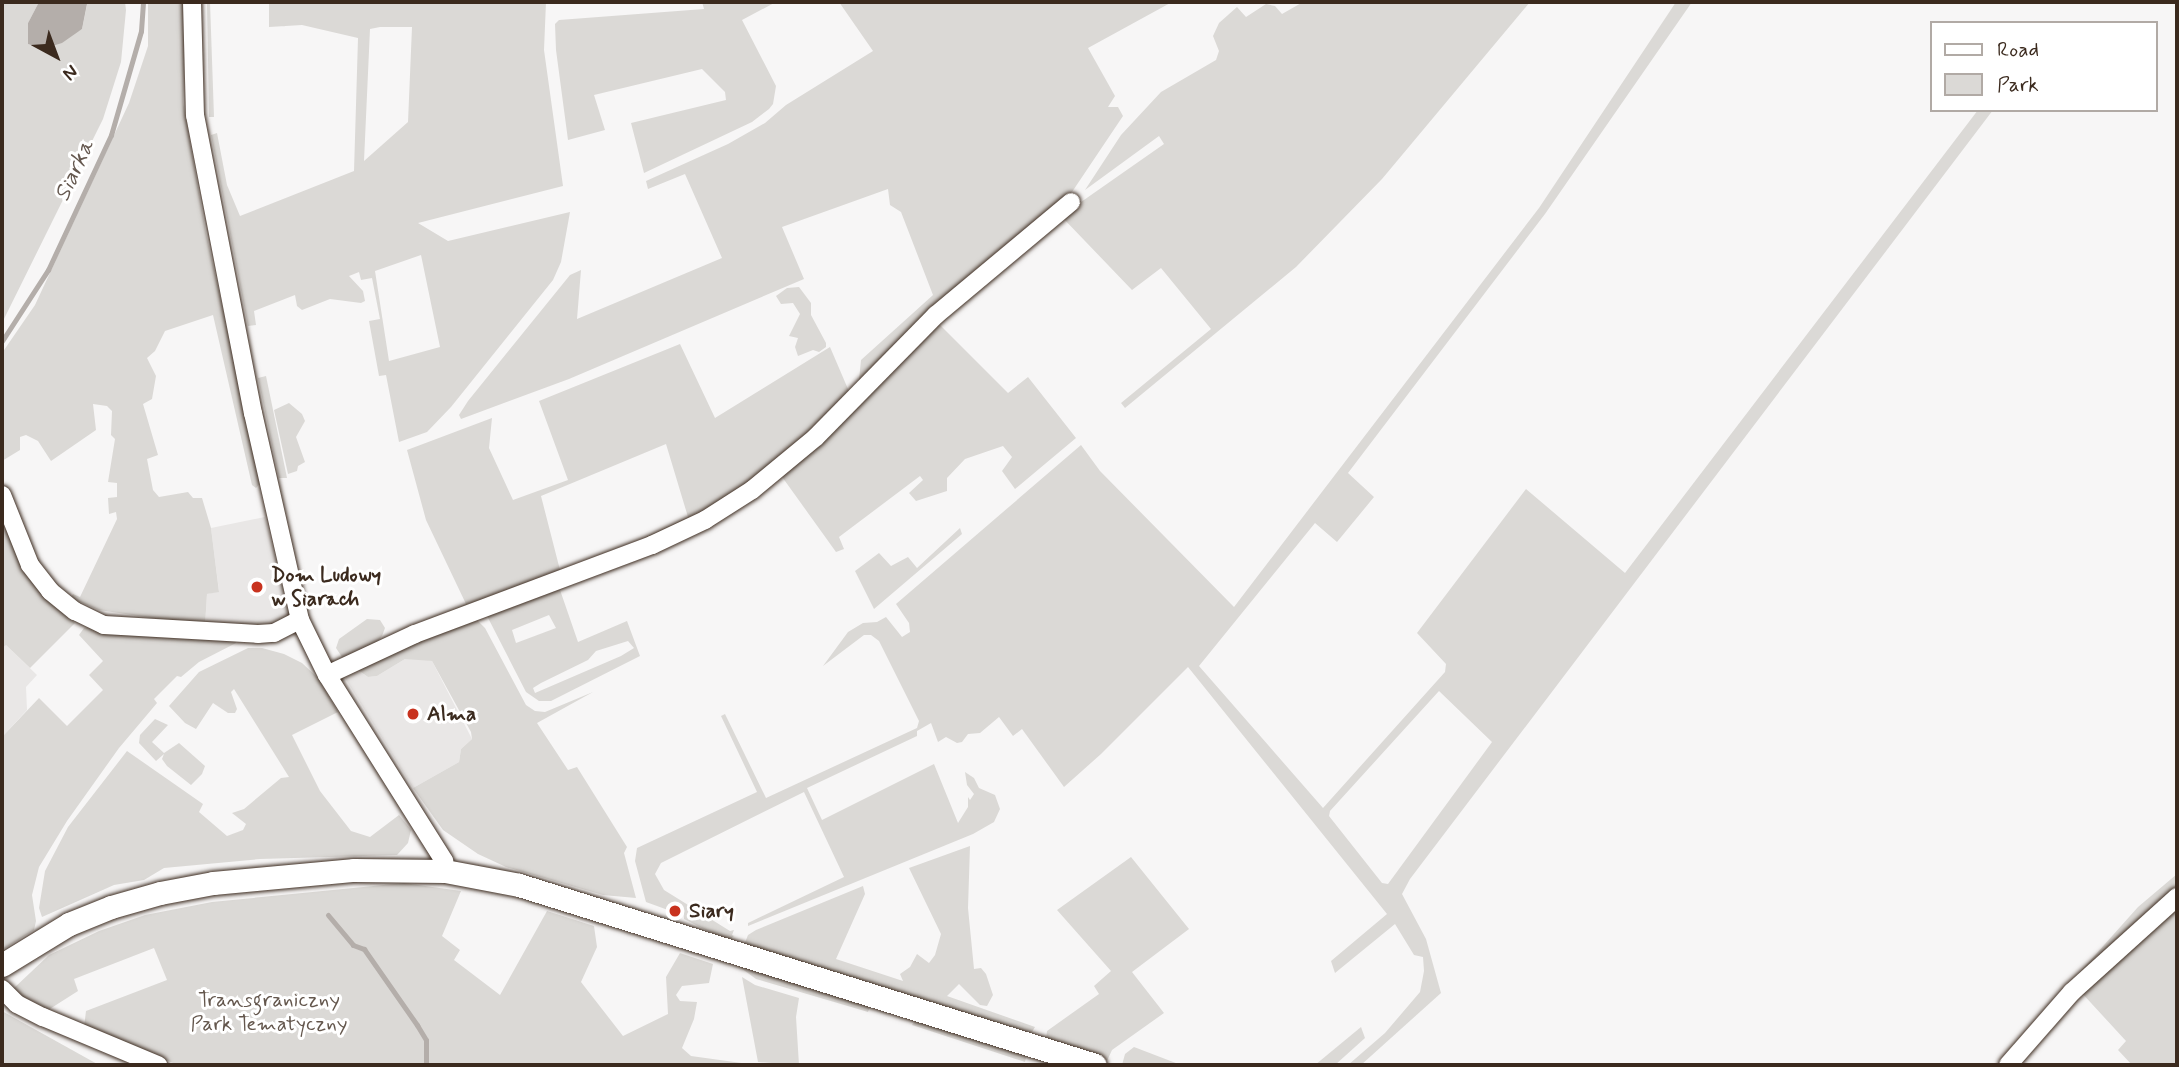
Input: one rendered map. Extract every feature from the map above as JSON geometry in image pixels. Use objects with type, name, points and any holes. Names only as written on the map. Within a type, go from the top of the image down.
[{"type":"main road","points":[[2,965],[69,924],[111,907],[160,893],[213,883],[354,870],[445,871],[519,885],[1096,1065]]},
{"type":"street","points":[[192,2],[195,115],[253,413],[300,620],[327,675],[444,861],[445,871]]},
{"type":"street","points":[[327,675],[415,634],[652,545],[705,520],[752,490],[816,437],[936,315],[1071,202]]},
{"type":"street","points":[[2,495],[30,565],[50,591],[75,611],[104,625],[258,634],[274,633],[300,620]]},
{"type":"street","points":[[2008,1065],[2072,992],[2177,897]]},
{"type":"street","points":[[2,989],[17,1004],[43,1017],[158,1065]]},
{"type":"shaded area","points":[[39,2],[84,2],[87,4],[82,29],[62,43],[42,49],[28,44],[28,23]]},
{"type":"shaded area","points":[[265,517],[292,625],[205,627],[207,594],[219,591],[211,528]]},
{"type":"shaded area","points":[[5,644],[37,675],[26,687],[27,710],[2,737],[2,648]]},
{"type":"shaded area","points":[[405,659],[432,661],[472,739],[461,749],[459,762],[413,788],[345,678],[358,670],[368,677],[377,676]]},
{"type":"green space","points":[[2,2],[39,2],[28,23],[28,44],[42,49],[82,29],[87,5],[84,2],[125,2],[126,10],[121,62],[103,119],[2,323]]},
{"type":"green space","points":[[148,2],[186,2],[183,102],[206,233],[261,482],[256,488],[252,485],[213,315],[165,331],[155,351],[147,358],[156,376],[152,399],[143,404],[158,455],[147,459],[153,490],[159,497],[188,492],[193,498],[202,498],[211,528],[219,592],[207,594],[205,626],[99,610],[71,598],[73,594],[80,597],[117,519],[116,512],[109,514],[108,498],[117,497],[117,483],[108,482],[115,439],[111,435],[112,411],[107,406],[93,404],[96,430],[51,461],[38,441],[26,435],[20,437],[20,450],[2,461],[2,353],[35,305],[129,103],[148,46]]},
{"type":"green space","points":[[207,2],[210,2],[214,117],[209,117]]},
{"type":"green space","points":[[269,2],[546,2],[544,50],[563,186],[418,223],[448,241],[570,212],[561,262],[553,280],[451,407],[427,432],[399,442],[386,375],[379,376],[369,321],[380,319],[372,278],[361,280],[359,272],[349,276],[363,291],[365,301],[361,303],[330,299],[302,310],[297,306],[295,295],[254,311],[256,325],[248,326],[211,135],[217,133],[227,185],[240,216],[354,171],[358,38],[302,25],[269,27]],"holes":[[[412,27],[408,122],[364,161],[370,29]],[[421,255],[440,347],[389,361],[375,271]]]},
{"type":"green space","points":[[702,2],[776,2],[742,20],[776,86],[773,104],[769,109],[752,122],[644,173],[631,123],[726,100],[725,92],[702,69],[594,95],[605,130],[568,140],[555,24],[559,20],[704,9]]},
{"type":"green space","points":[[839,2],[1172,2],[1088,48],[1115,96],[1108,107],[1118,107],[1123,116],[1072,192],[858,390],[861,360],[933,295],[901,212],[890,205],[888,189],[782,227],[804,279],[569,379],[461,419],[459,415],[468,401],[570,275],[581,270],[577,319],[722,258],[685,174],[648,189],[646,181],[728,144],[765,123],[786,105],[873,51]]},
{"type":"green space","points":[[1303,2],[1530,2],[1382,179],[1296,267],[1125,408],[1121,403],[1211,329],[1161,268],[1132,290],[1061,216],[1164,144],[1159,136],[1085,190],[1121,135],[1161,92],[1216,60],[1219,51],[1213,36],[1219,23],[1237,7],[1246,17],[1266,4],[1275,6],[1282,14]]},
{"type":"green space","points":[[1676,2],[1692,2],[1545,214],[1348,473],[1374,497],[1337,542],[1315,523],[1199,666],[1323,808],[1445,672],[1446,664],[1417,633],[1526,489],[1625,573],[1976,112],[1991,112],[1410,879],[1402,894],[1426,939],[1441,993],[1361,1065],[1348,1065],[1385,1033],[1420,992],[1424,971],[1423,957],[1414,955],[1395,924],[1335,973],[1331,961],[1387,914],[1188,667],[1064,787],[1022,729],[1013,736],[999,717],[980,733],[968,734],[962,742],[957,743],[946,737],[938,742],[931,723],[917,731],[917,736],[807,788],[822,820],[934,764],[958,823],[968,807],[968,797],[970,800],[974,794],[967,785],[965,772],[974,778],[979,788],[995,795],[1000,809],[994,822],[973,834],[748,926],[748,923],[844,877],[804,792],[661,863],[655,874],[664,890],[730,931],[734,930],[734,936],[728,941],[684,919],[683,909],[671,905],[668,910],[646,902],[635,861],[637,848],[757,792],[721,716],[725,714],[766,798],[917,728],[919,721],[879,641],[871,635],[864,635],[823,666],[848,632],[863,623],[877,622],[886,617],[902,637],[910,632],[909,623],[896,604],[1081,445],[1100,471],[1234,607],[1539,208]],"holes":[[[1439,691],[1492,742],[1388,884],[1382,883],[1329,816],[1330,811]]]},
{"type":"green space","points":[[799,287],[811,303],[811,315],[826,347],[819,352],[813,350],[798,356],[795,347],[798,338],[789,336],[800,314],[793,303],[781,304],[776,296],[787,288]]},
{"type":"green space","points":[[936,321],[1008,393],[1028,377],[1076,438],[1015,489],[1002,471],[1012,457],[1003,446],[965,459],[947,478],[947,491],[916,501],[909,493],[923,480],[920,476],[839,537],[844,549],[836,552],[780,474]]},
{"type":"green space","points":[[680,344],[715,418],[830,347],[851,396],[799,447],[691,524],[401,633],[466,604],[426,520],[407,450],[492,418],[489,448],[513,500],[568,480],[539,401]],"holes":[[[666,444],[688,517],[615,552],[560,570],[541,496]]]},
{"type":"green space","points":[[266,376],[287,478],[279,478],[258,378]]},
{"type":"green space","points":[[289,403],[302,414],[305,421],[296,437],[305,462],[298,466],[297,471],[288,474],[274,410]]},
{"type":"green space","points":[[2,510],[53,604],[75,623],[30,668],[6,645],[2,648]]},
{"type":"green space","points":[[960,528],[962,534],[874,609],[855,571],[879,553],[891,566],[908,557],[917,568]]},
{"type":"green space","points":[[559,587],[578,642],[627,621],[640,656],[551,701],[539,701],[526,692],[485,612]],"holes":[[[549,615],[556,628],[516,643],[512,630]],[[628,641],[634,648],[621,656],[535,693],[533,688],[588,660],[596,651]]]},
{"type":"green space","points":[[367,619],[380,620],[385,628],[382,636],[376,643],[344,660],[336,648],[339,639]]},
{"type":"green space","points":[[476,619],[485,628],[526,705],[535,711],[545,712],[593,692],[537,723],[568,770],[577,767],[627,847],[624,853],[636,898],[603,895],[506,867],[478,854],[443,830],[413,788],[459,762],[461,749],[472,739],[471,732],[432,661],[405,659],[377,676],[368,677],[358,670],[384,653]]},
{"type":"green space","points":[[96,626],[235,640],[236,643],[199,662],[181,677],[177,676],[154,699],[157,703],[119,748],[67,821],[39,867],[32,895],[36,921],[34,930],[2,950],[2,737],[39,698],[67,726],[103,690],[89,675],[103,661],[79,635],[84,628]]},
{"type":"green space","points":[[248,648],[262,648],[284,654],[302,663],[318,678],[338,712],[292,735],[320,791],[351,831],[370,837],[399,815],[411,830],[408,843],[397,855],[260,859],[164,868],[144,880],[114,885],[42,917],[39,908],[45,871],[68,827],[127,751],[203,804],[199,812],[227,836],[243,830],[246,824],[232,813],[244,809],[281,778],[289,777],[234,689],[231,692],[237,709],[235,713],[228,713],[213,703],[196,729],[185,723],[169,706],[199,672]]},
{"type":"green space","points":[[155,719],[168,725],[152,742],[164,753],[179,743],[205,766],[202,774],[191,785],[167,766],[162,759],[164,754],[156,761],[139,743],[140,735]]},
{"type":"green space","points":[[970,846],[968,908],[974,969],[981,968],[986,974],[993,995],[987,1006],[980,1005],[959,984],[947,996],[1035,1027],[1026,1035],[744,945],[748,935],[756,930],[863,886],[865,894],[836,959],[903,981],[900,974],[910,967],[917,954],[929,963],[935,955],[941,934],[909,868]]},
{"type":"green space","points":[[1131,857],[1189,929],[1132,972],[1164,1013],[1112,1050],[1107,1061],[1046,1040],[1047,1031],[1099,994],[1094,986],[1111,971],[1057,910]]},
{"type":"green space","points":[[2177,874],[2177,885],[2067,989],[2003,1065],[1997,1065],[2138,907]]},
{"type":"green space","name":"Transgraniczny Park Tematyczny","points":[[404,883],[461,891],[442,936],[460,950],[454,960],[500,995],[547,911],[594,926],[597,947],[581,982],[623,1036],[668,1014],[666,977],[680,953],[713,964],[709,983],[682,986],[676,995],[680,1001],[697,1002],[694,1019],[682,1048],[691,1056],[756,1065],[178,1065],[84,1027],[86,1011],[167,980],[154,948],[74,979],[78,991],[45,1012],[21,1000],[13,989],[49,955],[99,931],[145,915],[212,902]]},
{"type":"green space","points":[[2177,903],[2177,1065],[2132,1065],[2118,1050],[2126,1041],[2080,991]]},
{"type":"green space","points":[[734,963],[871,1004],[868,1012],[756,979]]},
{"type":"green space","points":[[742,977],[755,985],[799,998],[796,1017],[799,1065],[758,1062]]},
{"type":"green space","points":[[2,1011],[99,1065],[2,1065]]},
{"type":"green space","points":[[917,1019],[1027,1053],[1025,1062],[912,1025]]},
{"type":"green space","points":[[1361,1027],[1365,1038],[1335,1065],[1315,1065]]},
{"type":"green space","points":[[1134,1047],[1181,1065],[1122,1065],[1125,1054]]},
{"type":"waterway","name":"Siarka","points":[[2,341],[48,270],[111,135],[141,31],[143,2]]},
{"type":"waterway","points":[[328,915],[353,945],[364,949],[417,1025],[426,1040],[426,1065]]},
{"type":"place","name":"Dom Ludowy w Siarach","points":[[257,587]]},
{"type":"place","name":"Alma","points":[[413,714]]},
{"type":"place","name":"Siary","points":[[675,911]]}]
